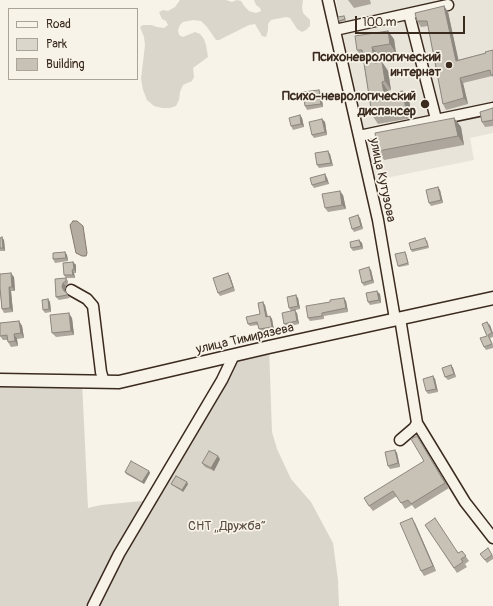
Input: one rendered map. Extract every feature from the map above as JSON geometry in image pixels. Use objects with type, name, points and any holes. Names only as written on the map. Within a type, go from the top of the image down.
[{"type":"main road","name":"улица Тимирязева","points":[[0,380],[119,382],[493,298]]},
{"type":"street","name":"улица Кутузова","points":[[328,0],[378,220],[417,424]]},
{"type":"street","points":[[335,30],[448,5]]},
{"type":"street","points":[[409,14],[436,119]]},
{"type":"street","points":[[359,136],[493,108]]},
{"type":"street","points":[[71,290],[88,299],[93,306],[101,372],[104,382]]},
{"type":"street","points":[[93,606],[118,554],[222,380],[234,355]]},
{"type":"street","points":[[400,440],[417,424],[465,502],[493,538]]},
{"type":"shaded area","name":"Психо-неврологический диспансер","points":[[336,0],[493,0],[493,133],[470,138],[474,160],[376,180]]},
{"type":"shaded area","points":[[73,221],[77,221],[83,226],[87,253],[86,256],[76,253],[70,225]]},
{"type":"green space","points":[[180,0],[226,0],[232,2],[237,0],[241,1],[249,11],[256,13],[261,11],[254,0],[303,0],[303,13],[310,20],[310,26],[302,32],[297,29],[290,18],[286,17],[271,20],[268,24],[266,37],[262,36],[255,24],[249,25],[219,40],[216,40],[201,21],[193,20],[183,22],[178,30],[179,35],[183,37],[195,32],[200,34],[204,39],[208,57],[193,68],[194,77],[192,81],[183,85],[176,106],[162,108],[154,106],[147,100],[143,90],[141,79],[145,45],[140,27],[143,25],[151,25],[164,28],[168,25],[166,21],[162,19],[159,12],[163,10],[168,11],[175,7]]},
{"type":"green space","name":"СНТ „Дружба“","points":[[269,347],[272,432],[277,449],[291,479],[311,502],[333,543],[338,580],[339,606],[0,606],[0,380],[82,381],[88,508],[101,505],[152,500],[234,355]]},
{"type":"building","name":"Психоневрологический интернат","points":[[444,6],[456,61],[493,50],[493,75],[491,75],[490,70],[460,78],[464,98],[443,104],[427,21],[417,21],[415,13]]},
{"type":"building","points":[[344,16],[345,19],[339,21],[338,17]]},
{"type":"building","points":[[388,31],[390,44],[372,47],[375,63],[382,62],[385,81],[382,82],[384,94],[403,91],[406,110],[372,115],[362,50],[357,50],[355,36]]},
{"type":"building","points":[[319,90],[321,104],[305,106],[303,92]]},
{"type":"building","points":[[493,108],[493,120],[482,122],[480,112]]},
{"type":"building","points":[[300,115],[301,124],[291,126],[289,118]]},
{"type":"building","points":[[454,118],[458,136],[378,151],[375,133]]},
{"type":"building","points":[[322,119],[325,132],[312,135],[309,122]]},
{"type":"building","points":[[328,151],[331,163],[317,165],[315,153]]},
{"type":"building","points":[[325,174],[326,181],[312,185],[310,178]]},
{"type":"building","points":[[438,187],[441,200],[429,203],[426,190]]},
{"type":"building","points":[[340,191],[342,205],[325,208],[322,194]]},
{"type":"building","points":[[358,215],[361,226],[352,229],[349,218]]},
{"type":"building","points":[[2,237],[3,248],[0,248],[0,238]]},
{"type":"building","points":[[425,238],[428,246],[411,250],[409,243]]},
{"type":"building","points":[[359,240],[361,246],[351,248],[350,242]]},
{"type":"building","points":[[65,252],[66,258],[53,259],[53,253]]},
{"type":"building","points":[[405,252],[408,263],[398,266],[395,254]]},
{"type":"building","points":[[73,262],[73,275],[64,275],[63,263]]},
{"type":"building","points":[[369,267],[372,280],[362,283],[359,270]]},
{"type":"building","points":[[11,273],[12,287],[9,287],[10,308],[2,309],[0,274]]},
{"type":"building","points":[[228,273],[233,287],[218,293],[213,278]]},
{"type":"building","points":[[66,278],[66,281],[63,283],[62,287],[67,295],[56,297],[55,279]]},
{"type":"building","points":[[377,291],[379,300],[368,302],[366,293]]},
{"type":"building","points":[[296,295],[298,306],[289,308],[287,297]]},
{"type":"building","points":[[344,298],[346,308],[322,313],[322,316],[308,318],[306,306]]},
{"type":"building","points":[[48,299],[49,309],[43,310],[42,300]]},
{"type":"building","points":[[263,302],[266,317],[270,316],[272,327],[259,329],[257,322],[248,324],[246,317],[260,314],[258,303]]},
{"type":"building","points":[[295,310],[297,321],[284,324],[282,313]]},
{"type":"building","points":[[69,313],[71,331],[52,333],[50,315]]},
{"type":"building","points":[[19,321],[21,333],[14,334],[15,341],[8,342],[7,335],[0,336],[0,323]]},
{"type":"building","points":[[487,322],[492,333],[488,335],[492,344],[484,347],[480,338],[487,336],[482,324]]},
{"type":"building","points":[[451,365],[454,374],[445,377],[442,368]]},
{"type":"building","points":[[433,376],[436,389],[426,391],[423,379]]},
{"type":"building","points":[[417,436],[445,483],[411,504],[408,500],[401,503],[393,491],[369,506],[364,498],[424,461],[411,439]]},
{"type":"building","points":[[395,450],[398,463],[388,466],[385,452]]},
{"type":"building","points":[[209,451],[218,456],[211,468],[202,463]]},
{"type":"building","points":[[131,461],[149,471],[142,482],[125,472]]},
{"type":"building","points":[[176,476],[187,482],[182,490],[171,484]]},
{"type":"building","points":[[412,518],[433,566],[421,571],[400,523]]},
{"type":"building","points":[[435,518],[458,553],[462,551],[466,556],[461,559],[463,562],[454,568],[425,525]]},
{"type":"building","points":[[488,548],[492,555],[485,560],[480,554]]},
{"type":"place","name":"Психоневрологический интернат","points":[[449,65]]},
{"type":"place","name":"Психо-неврологический диспансер","points":[[425,104]]}]
